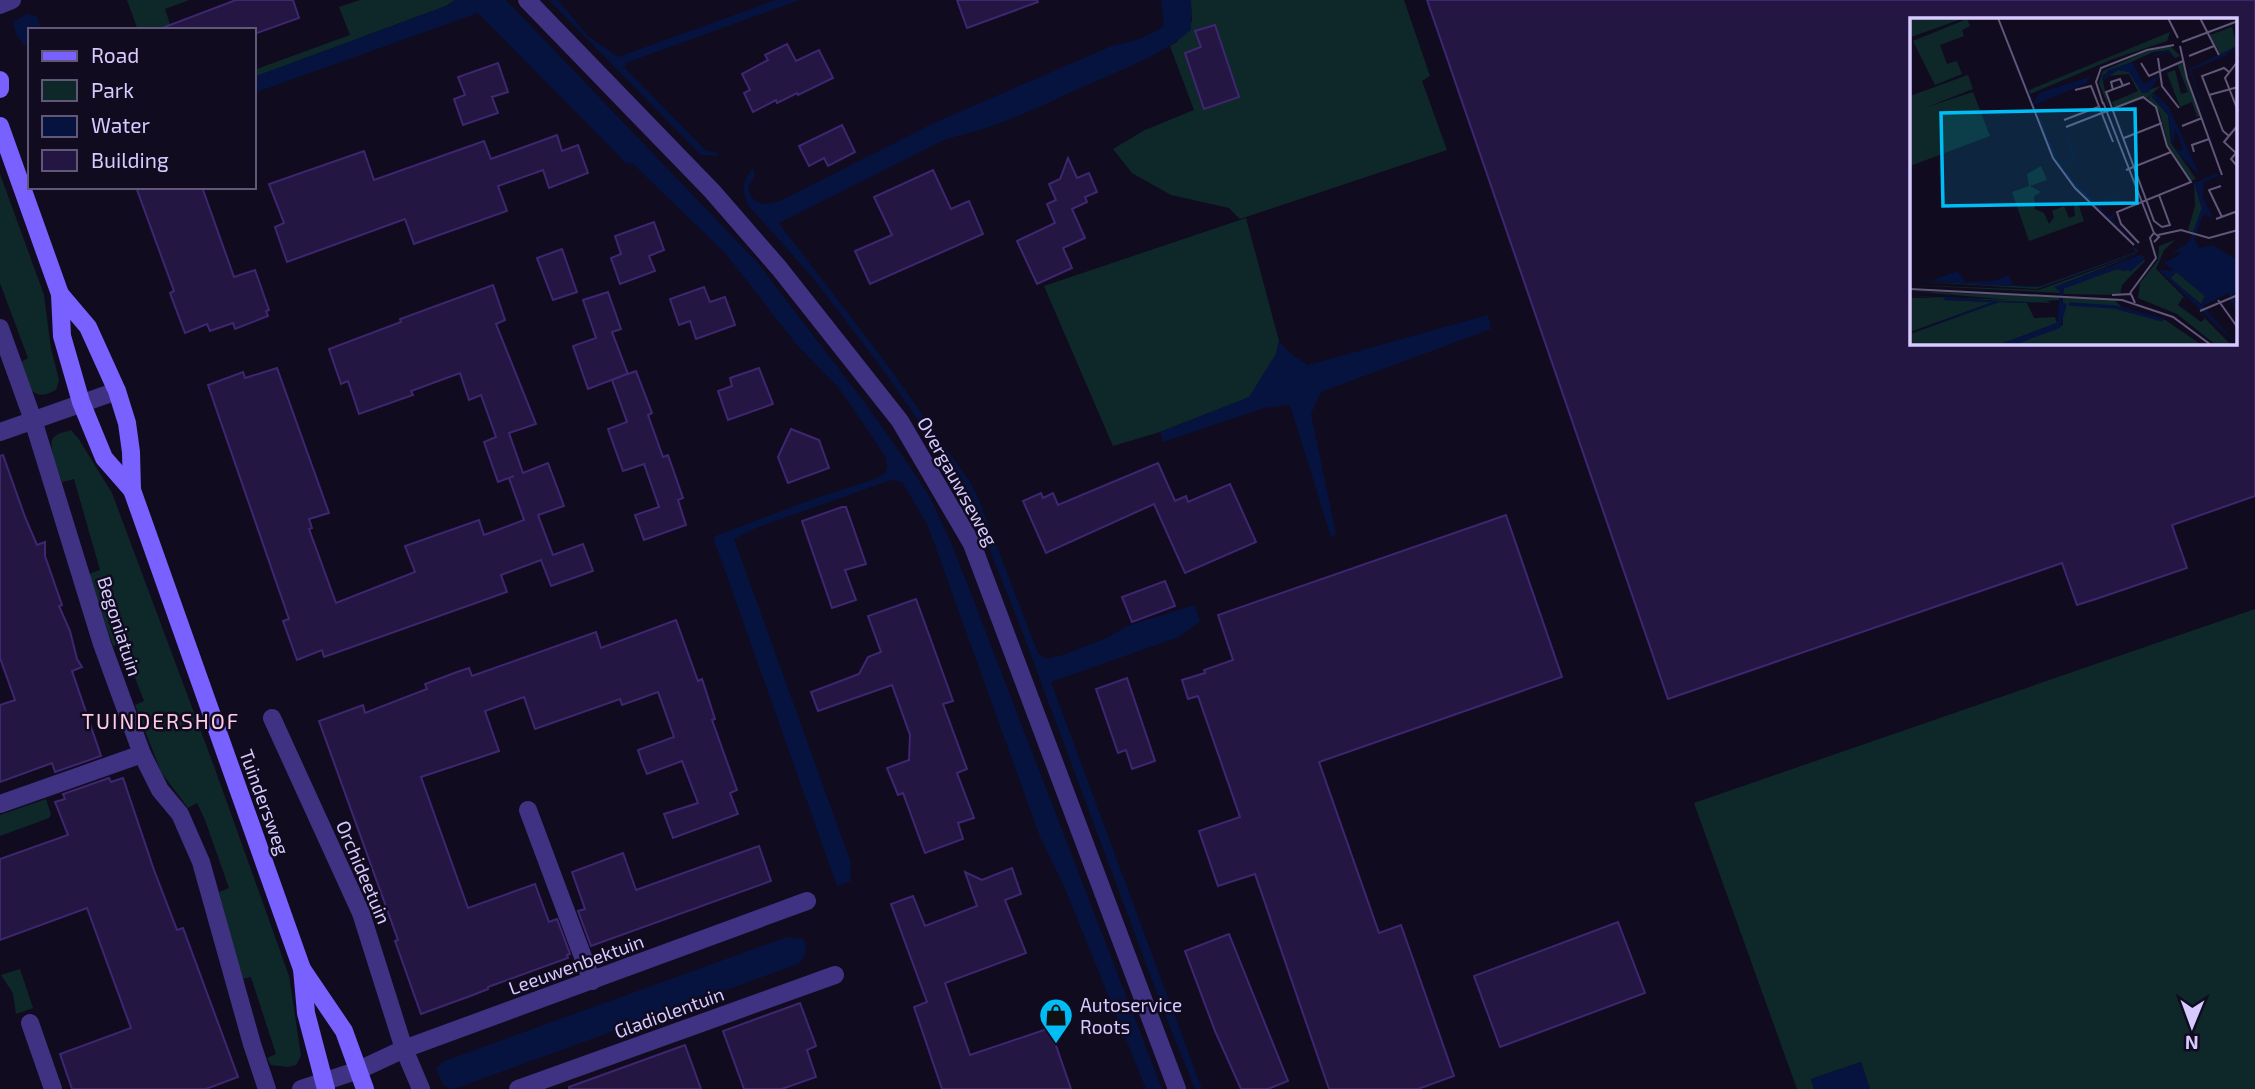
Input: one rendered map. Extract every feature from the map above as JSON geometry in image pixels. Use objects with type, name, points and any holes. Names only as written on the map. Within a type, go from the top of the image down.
[{"type":"main road","points":[[0,80],[0,89]]},
{"type":"main road","name":"Tuindersweg","points":[[0,126],[60,294],[62,336],[81,402],[104,458],[132,490]]},
{"type":"main road","name":"Tuindersweg","points":[[60,294],[88,327],[117,391],[130,442],[132,490],[302,969],[306,1013],[324,1085]]},
{"type":"main road","name":"Tuindersweg","points":[[302,969],[344,1031],[365,1089]]},
{"type":"street","points":[[0,5],[12,0]]},
{"type":"street","name":"Overgauwseweg","points":[[527,0],[712,191],[779,268],[900,421],[972,544],[1177,1089]]},
{"type":"street","name":"Begoniatuin","points":[[0,328],[33,420],[102,645],[142,754],[160,790],[180,814],[201,862],[267,1089]]},
{"type":"street","points":[[0,432],[117,391]]},
{"type":"street","name":"Orchideetuin","points":[[272,718],[361,913],[404,1049],[421,1089]]},
{"type":"street","points":[[0,804],[142,754]]},
{"type":"street","points":[[528,810],[592,981]]},
{"type":"street","name":"Leeuwenbektuin","points":[[302,1089],[324,1085],[404,1049],[807,901]]},
{"type":"street","name":"Gladiolentuin","points":[[518,1089],[835,975]]},
{"type":"street","points":[[30,1023],[53,1089]]},
{"type":"green space","points":[[127,0],[189,0],[165,9],[171,28],[137,28]]},
{"type":"green space","points":[[360,0],[455,0],[446,6],[256,76],[256,69],[350,35],[339,7]]},
{"type":"green space","points":[[1191,0],[1404,0],[1430,76],[1422,81],[1447,150],[1240,219],[1229,208],[1171,195],[1132,173],[1113,149],[1145,130],[1194,110],[1170,46],[1177,42],[1192,21]]},
{"type":"green space","points":[[0,174],[44,295],[51,349],[59,380],[56,390],[47,394],[35,393],[25,378],[19,363],[28,358],[0,283]]},
{"type":"green space","points":[[1246,218],[1279,341],[1276,354],[1250,397],[1160,432],[1113,446],[1044,286]]},
{"type":"green space","points":[[71,430],[112,493],[289,976],[301,1056],[296,1065],[271,1065],[267,1058],[276,1054],[251,977],[242,979],[219,892],[229,888],[205,820],[197,803],[188,808],[161,772],[135,705],[144,701],[122,644],[113,646],[89,574],[100,570],[74,479],[62,482],[52,452],[54,437]]},
{"type":"green space","points":[[2255,609],[2255,1089],[1870,1089],[1861,1062],[1811,1079],[1814,1089],[1797,1089],[1694,803]]},
{"type":"green space","points":[[46,799],[51,814],[49,818],[0,836],[0,815]]},
{"type":"green space","points":[[20,969],[33,1008],[16,1014],[13,993],[1,975]]},
{"type":"water","points":[[455,0],[506,0],[757,262],[868,407],[930,497],[953,547],[1162,1089],[1146,1089],[1064,886],[1040,837],[928,526],[902,482],[891,480],[756,528],[734,539],[850,860],[851,881],[837,886],[713,537],[875,479],[885,473],[887,466],[885,456],[839,388],[797,345],[725,253],[633,164],[626,163],[478,13],[256,92],[256,76],[446,6]]},
{"type":"water","points":[[549,0],[558,0],[588,36],[618,57],[776,0],[800,0],[626,63],[625,68],[706,151],[716,152],[719,156],[701,155]]},
{"type":"water","points":[[1161,0],[1191,0],[1191,30],[1159,52],[1011,119],[944,140],[779,223],[886,363],[970,482],[1038,653],[1046,659],[1063,655],[1109,637],[1127,626],[1195,605],[1200,621],[1179,637],[1051,682],[1202,1089],[1195,1089],[1164,1012],[1017,618],[964,486],[881,367],[813,278],[749,206],[744,191],[745,182],[753,168],[755,175],[748,188],[753,199],[765,204],[780,201],[938,121],[1114,45],[1147,36],[1164,25]]},
{"type":"water","points":[[27,14],[37,16],[40,28],[28,28],[28,45],[24,45],[17,36],[13,22]]},
{"type":"water","points":[[1488,315],[1491,329],[1321,392],[1311,414],[1336,534],[1331,537],[1290,405],[1264,408],[1163,442],[1160,432],[1249,397],[1276,354],[1279,341],[1290,353],[1308,365]]},
{"type":"water","points":[[787,937],[804,939],[806,953],[798,964],[454,1089],[444,1086],[436,1069],[444,1061]]},
{"type":"water","points":[[1861,1062],[1870,1089],[1814,1089],[1811,1079]]},
{"type":"building","points":[[236,0],[293,0],[299,18],[256,33],[256,28],[162,28]]},
{"type":"building","points":[[957,0],[1037,0],[1038,2],[967,28]]},
{"type":"building","points":[[1427,0],[2255,0],[2255,496],[2172,525],[2187,568],[2077,605],[2062,563],[1668,699]]},
{"type":"building","points":[[1215,25],[1239,97],[1204,109],[1185,53],[1201,47],[1195,31]]},
{"type":"building","points":[[787,44],[796,61],[819,50],[833,78],[753,112],[744,93],[750,90],[742,74],[768,60],[765,55]]},
{"type":"building","points":[[498,63],[508,92],[492,97],[498,113],[463,125],[454,99],[465,95],[458,77]]},
{"type":"building","points":[[842,125],[855,152],[828,166],[824,158],[809,166],[799,146]]},
{"type":"building","points":[[557,135],[562,151],[578,145],[588,173],[549,188],[543,170],[498,186],[507,211],[414,244],[405,219],[287,262],[275,227],[284,223],[269,184],[364,151],[374,180],[484,141],[491,159]]},
{"type":"building","points":[[1068,158],[1077,178],[1089,173],[1097,192],[1085,197],[1087,202],[1072,209],[1085,238],[1063,248],[1072,268],[1037,284],[1017,241],[1055,223],[1047,204],[1056,200],[1049,184],[1060,179]]},
{"type":"building","points":[[933,170],[951,209],[969,201],[983,234],[870,284],[855,251],[892,235],[874,197]]},
{"type":"building","points":[[137,189],[203,189],[234,277],[255,270],[269,310],[266,311],[268,316],[235,329],[233,323],[210,331],[207,324],[185,333],[170,293],[174,291]]},
{"type":"building","points":[[654,222],[664,250],[649,256],[655,271],[620,284],[611,258],[621,254],[615,236]]},
{"type":"building","points":[[562,249],[577,292],[553,300],[537,258]]},
{"type":"building","points":[[493,285],[505,320],[496,324],[536,424],[509,433],[523,473],[548,463],[564,506],[538,515],[553,555],[583,544],[593,571],[551,586],[541,560],[501,575],[507,592],[324,657],[322,650],[297,660],[283,621],[289,619],[208,385],[243,372],[245,378],[277,368],[329,513],[309,519],[312,528],[309,529],[336,603],[415,572],[405,546],[479,520],[484,535],[524,520],[509,478],[514,476],[498,482],[484,442],[496,437],[481,395],[469,400],[460,373],[411,391],[413,395],[359,414],[348,381],[341,384],[329,349],[401,322],[400,319]]},
{"type":"building","points":[[704,287],[710,302],[725,297],[735,325],[696,339],[690,321],[679,325],[670,299]]},
{"type":"building","points":[[608,292],[621,329],[612,332],[628,374],[636,371],[652,413],[648,415],[663,457],[668,455],[683,498],[678,500],[686,525],[644,540],[635,515],[659,507],[644,464],[623,471],[608,429],[627,422],[612,380],[627,374],[588,389],[573,346],[596,338],[583,300]]},
{"type":"building","points":[[759,368],[773,404],[728,420],[718,391],[732,386],[730,378]]},
{"type":"building","points":[[791,429],[819,440],[829,468],[788,483],[778,457]]},
{"type":"building","points":[[3,455],[37,545],[45,542],[45,556],[62,605],[59,606],[82,667],[72,671],[101,756],[55,772],[52,763],[0,782],[0,705],[15,700],[0,658],[0,456]]},
{"type":"building","points":[[1158,463],[1175,501],[1186,496],[1188,502],[1230,484],[1256,542],[1185,573],[1154,504],[1046,553],[1023,501],[1041,493],[1043,498],[1053,493],[1058,505]]},
{"type":"building","points":[[846,507],[866,564],[845,570],[856,600],[832,608],[802,521]]},
{"type":"building","points":[[1506,515],[1562,677],[1319,762],[1379,933],[1401,925],[1454,1076],[1418,1089],[1329,1089],[1255,874],[1218,886],[1199,831],[1240,817],[1198,696],[1188,699],[1182,680],[1233,660],[1218,615]]},
{"type":"building","points":[[1165,581],[1175,606],[1132,622],[1122,597]]},
{"type":"building","points":[[916,599],[953,701],[943,704],[967,769],[957,773],[974,818],[958,823],[963,839],[925,853],[903,793],[898,795],[887,768],[909,760],[910,735],[892,685],[818,711],[811,692],[859,674],[868,657],[881,652],[868,616]]},
{"type":"building","points":[[676,620],[698,681],[702,679],[715,719],[712,720],[737,790],[730,793],[738,814],[673,838],[664,814],[698,803],[682,761],[647,774],[642,762],[638,750],[674,737],[658,692],[622,705],[620,699],[535,729],[524,697],[485,711],[499,751],[421,777],[468,908],[535,884],[549,922],[557,919],[570,954],[567,955],[568,958],[421,1014],[395,941],[398,940],[319,721],[363,705],[365,713],[427,689],[425,684],[457,672],[469,668],[472,676],[596,632],[601,648]]},
{"type":"building","points":[[1127,678],[1155,761],[1132,769],[1126,750],[1118,753],[1096,689]]},
{"type":"building","points":[[109,778],[111,782],[123,778],[177,930],[183,928],[238,1077],[206,1089],[72,1089],[60,1054],[131,1028],[87,908],[0,940],[0,859],[68,835],[55,802],[65,799],[63,794]]},
{"type":"building","points":[[759,846],[771,881],[591,946],[578,911],[585,909],[572,872],[623,853],[636,890]]},
{"type":"building","points":[[1012,868],[1021,894],[1005,900],[1026,953],[945,983],[970,1055],[1050,1028],[1071,1089],[942,1089],[914,1007],[927,1002],[891,904],[913,896],[925,926],[977,906],[965,872],[982,880]]},
{"type":"building","points":[[1618,922],[1645,993],[1500,1047],[1474,976]]},
{"type":"building","points":[[1229,934],[1288,1081],[1268,1089],[1241,1089],[1215,1031],[1185,951]]},
{"type":"building","points":[[800,1003],[816,1046],[807,1050],[816,1077],[782,1089],[744,1089],[723,1031]]},
{"type":"building","points":[[685,1045],[701,1089],[569,1089],[569,1087]]},
{"type":"place","name":"Autoservice Roots","points":[[1056,1045]]},
{"type":"district","name":"TUINDERSHOF","points":[[161,720]]}]
